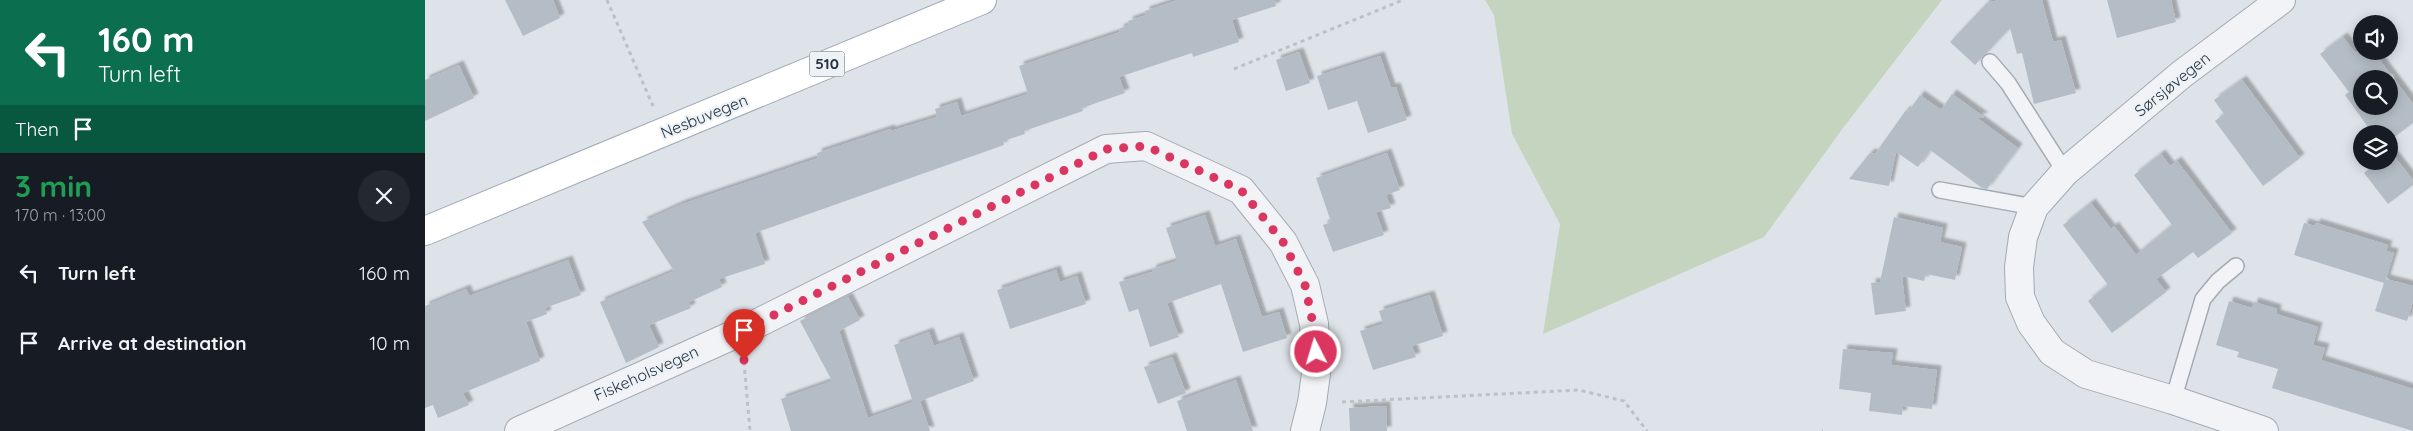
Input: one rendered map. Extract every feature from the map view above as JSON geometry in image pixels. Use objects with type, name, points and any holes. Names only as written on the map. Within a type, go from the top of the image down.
[{"type":"main road","name":"Nesbuvegen","points":[[425,231],[982,0]]},
{"type":"street","name":"Sørsjøvegen","points":[[2264,431],[2173,400],[2086,374],[2052,352],[2031,323],[2020,297],[2019,267],[2023,237],[2034,207],[2065,172],[2181,74],[2281,0]]},
{"type":"street","name":"Fiskeholsvegen","points":[[519,431],[742,331],[1107,149],[1146,146],[1241,190],[1283,242],[1305,285],[1313,324],[1317,366],[1312,403],[1305,431]]},
{"type":"lane","points":[[1990,62],[2008,83],[2065,172]]},
{"type":"lane","points":[[1941,190],[2034,207]]},
{"type":"lane","points":[[2173,400],[2203,299],[2218,280],[2236,266]]},
{"type":"path","points":[[607,0],[655,108]]},
{"type":"path","points":[[1234,69],[1403,0]]},
{"type":"path","points":[[742,331],[750,431]]},
{"type":"path","points":[[1312,403],[1579,390],[1624,401],[1647,431]]},
{"type":"green space","points":[[1485,0],[1942,0],[1843,128],[1764,237],[1543,334],[1560,224],[1512,134],[1494,15]]},
{"type":"building","points":[[505,0],[553,0],[560,18],[523,36]]},
{"type":"building","points":[[1178,0],[1275,0],[1276,6],[1232,20],[1239,42],[1193,57],[1192,53],[1119,77],[1125,93],[1082,108],[1083,111],[1024,131],[1025,134],[1003,141],[1004,145],[755,233],[765,264],[719,279],[722,287],[689,302],[691,308],[649,325],[659,347],[626,363],[600,302],[674,271],[642,222],[682,204],[818,158],[817,153],[890,129],[891,131],[937,117],[935,109],[957,102],[961,116],[1028,94],[1019,66],[1120,32],[1119,29],[1129,25],[1128,21],[1146,15],[1145,11]]},
{"type":"building","points":[[1999,0],[2042,0],[2053,42],[2061,40],[2076,93],[2034,104],[2022,53],[2017,54],[2010,28],[1975,65],[1950,42],[1987,3]]},
{"type":"building","points":[[2107,0],[2171,0],[2176,22],[2117,38]]},
{"type":"building","points":[[2343,37],[2353,50],[2353,60],[2380,60],[2387,70],[2353,70],[2353,106],[2345,95],[2349,92],[2320,54]]},
{"type":"building","points":[[1299,52],[1310,83],[1286,91],[1276,60]]},
{"type":"building","points":[[1380,56],[1391,88],[1396,87],[1407,120],[1368,133],[1357,101],[1328,110],[1317,76]]},
{"type":"building","points":[[459,65],[474,98],[425,121],[425,80]]},
{"type":"building","points":[[2242,80],[2300,158],[2263,186],[2215,121],[2224,114],[2214,100]]},
{"type":"building","points":[[2398,84],[2413,104],[2413,123],[2398,134],[2398,125],[2367,125],[2359,115],[2398,115]]},
{"type":"building","points":[[1952,94],[1984,117],[1977,118],[2018,148],[1987,189],[1982,188],[1930,150],[1918,167],[1896,152],[1889,186],[1849,179],[1870,153],[1875,154],[1906,110],[1908,112],[1920,95],[1941,110]]},
{"type":"building","points":[[1387,153],[1400,190],[1386,195],[1391,208],[1376,212],[1384,235],[1333,252],[1323,225],[1331,222],[1316,178]]},
{"type":"building","points":[[2161,154],[2170,166],[2177,161],[2232,233],[2198,258],[2193,252],[2156,279],[2166,292],[2112,333],[2088,301],[2108,285],[2063,225],[2091,203],[2111,229],[2114,226],[2136,255],[2172,225],[2134,175]]},
{"type":"building","points":[[2398,161],[2413,180],[2413,185],[2388,204],[2364,173],[2368,170],[2398,170]]},
{"type":"building","points":[[1205,215],[1215,246],[1236,239],[1262,317],[1279,312],[1287,338],[1243,352],[1221,284],[1167,303],[1179,337],[1150,347],[1138,309],[1129,312],[1119,282],[1152,272],[1152,269],[1177,261],[1166,228]]},
{"type":"building","points":[[1894,217],[1943,228],[1940,242],[1962,247],[1955,280],[1926,274],[1924,281],[1902,276],[1906,311],[1875,315],[1871,283],[1880,282]]},
{"type":"building","points":[[2304,223],[2315,226],[2316,223],[2388,245],[2386,251],[2394,253],[2386,279],[2413,286],[2413,301],[2407,321],[2375,311],[2384,283],[2294,255]]},
{"type":"building","points":[[568,260],[581,295],[545,308],[547,314],[526,322],[540,361],[463,393],[469,405],[438,418],[433,405],[425,408],[425,306],[466,289],[469,296]]},
{"type":"building","points":[[1056,270],[1060,282],[1077,276],[1086,304],[1010,329],[997,290]]},
{"type":"building","points":[[1430,295],[1443,336],[1412,346],[1416,357],[1373,370],[1360,331],[1383,324],[1379,311]]},
{"type":"building","points":[[848,297],[860,320],[839,331],[868,418],[913,402],[894,345],[929,332],[934,346],[959,337],[974,381],[920,401],[930,431],[791,431],[781,399],[832,381],[800,321]]},
{"type":"building","points":[[2229,301],[2252,308],[2254,302],[2277,309],[2276,314],[2318,327],[2313,345],[2325,348],[2321,360],[2413,389],[2413,431],[2272,388],[2278,369],[2237,357],[2239,352],[2216,345]]},
{"type":"building","points":[[1843,349],[1893,353],[1891,365],[1937,370],[1932,409],[1903,406],[1902,415],[1869,411],[1871,393],[1839,389]]},
{"type":"building","points":[[1172,357],[1186,393],[1158,404],[1144,367]]},
{"type":"building","points":[[1236,380],[1253,431],[1187,431],[1177,401]]},
{"type":"building","points":[[1386,406],[1387,431],[1350,431],[1349,408]]},
{"type":"route","points":[[744,360],[742,331],[1107,149],[1146,146],[1241,190],[1283,242],[1305,285],[1313,324],[1316,352]]}]
